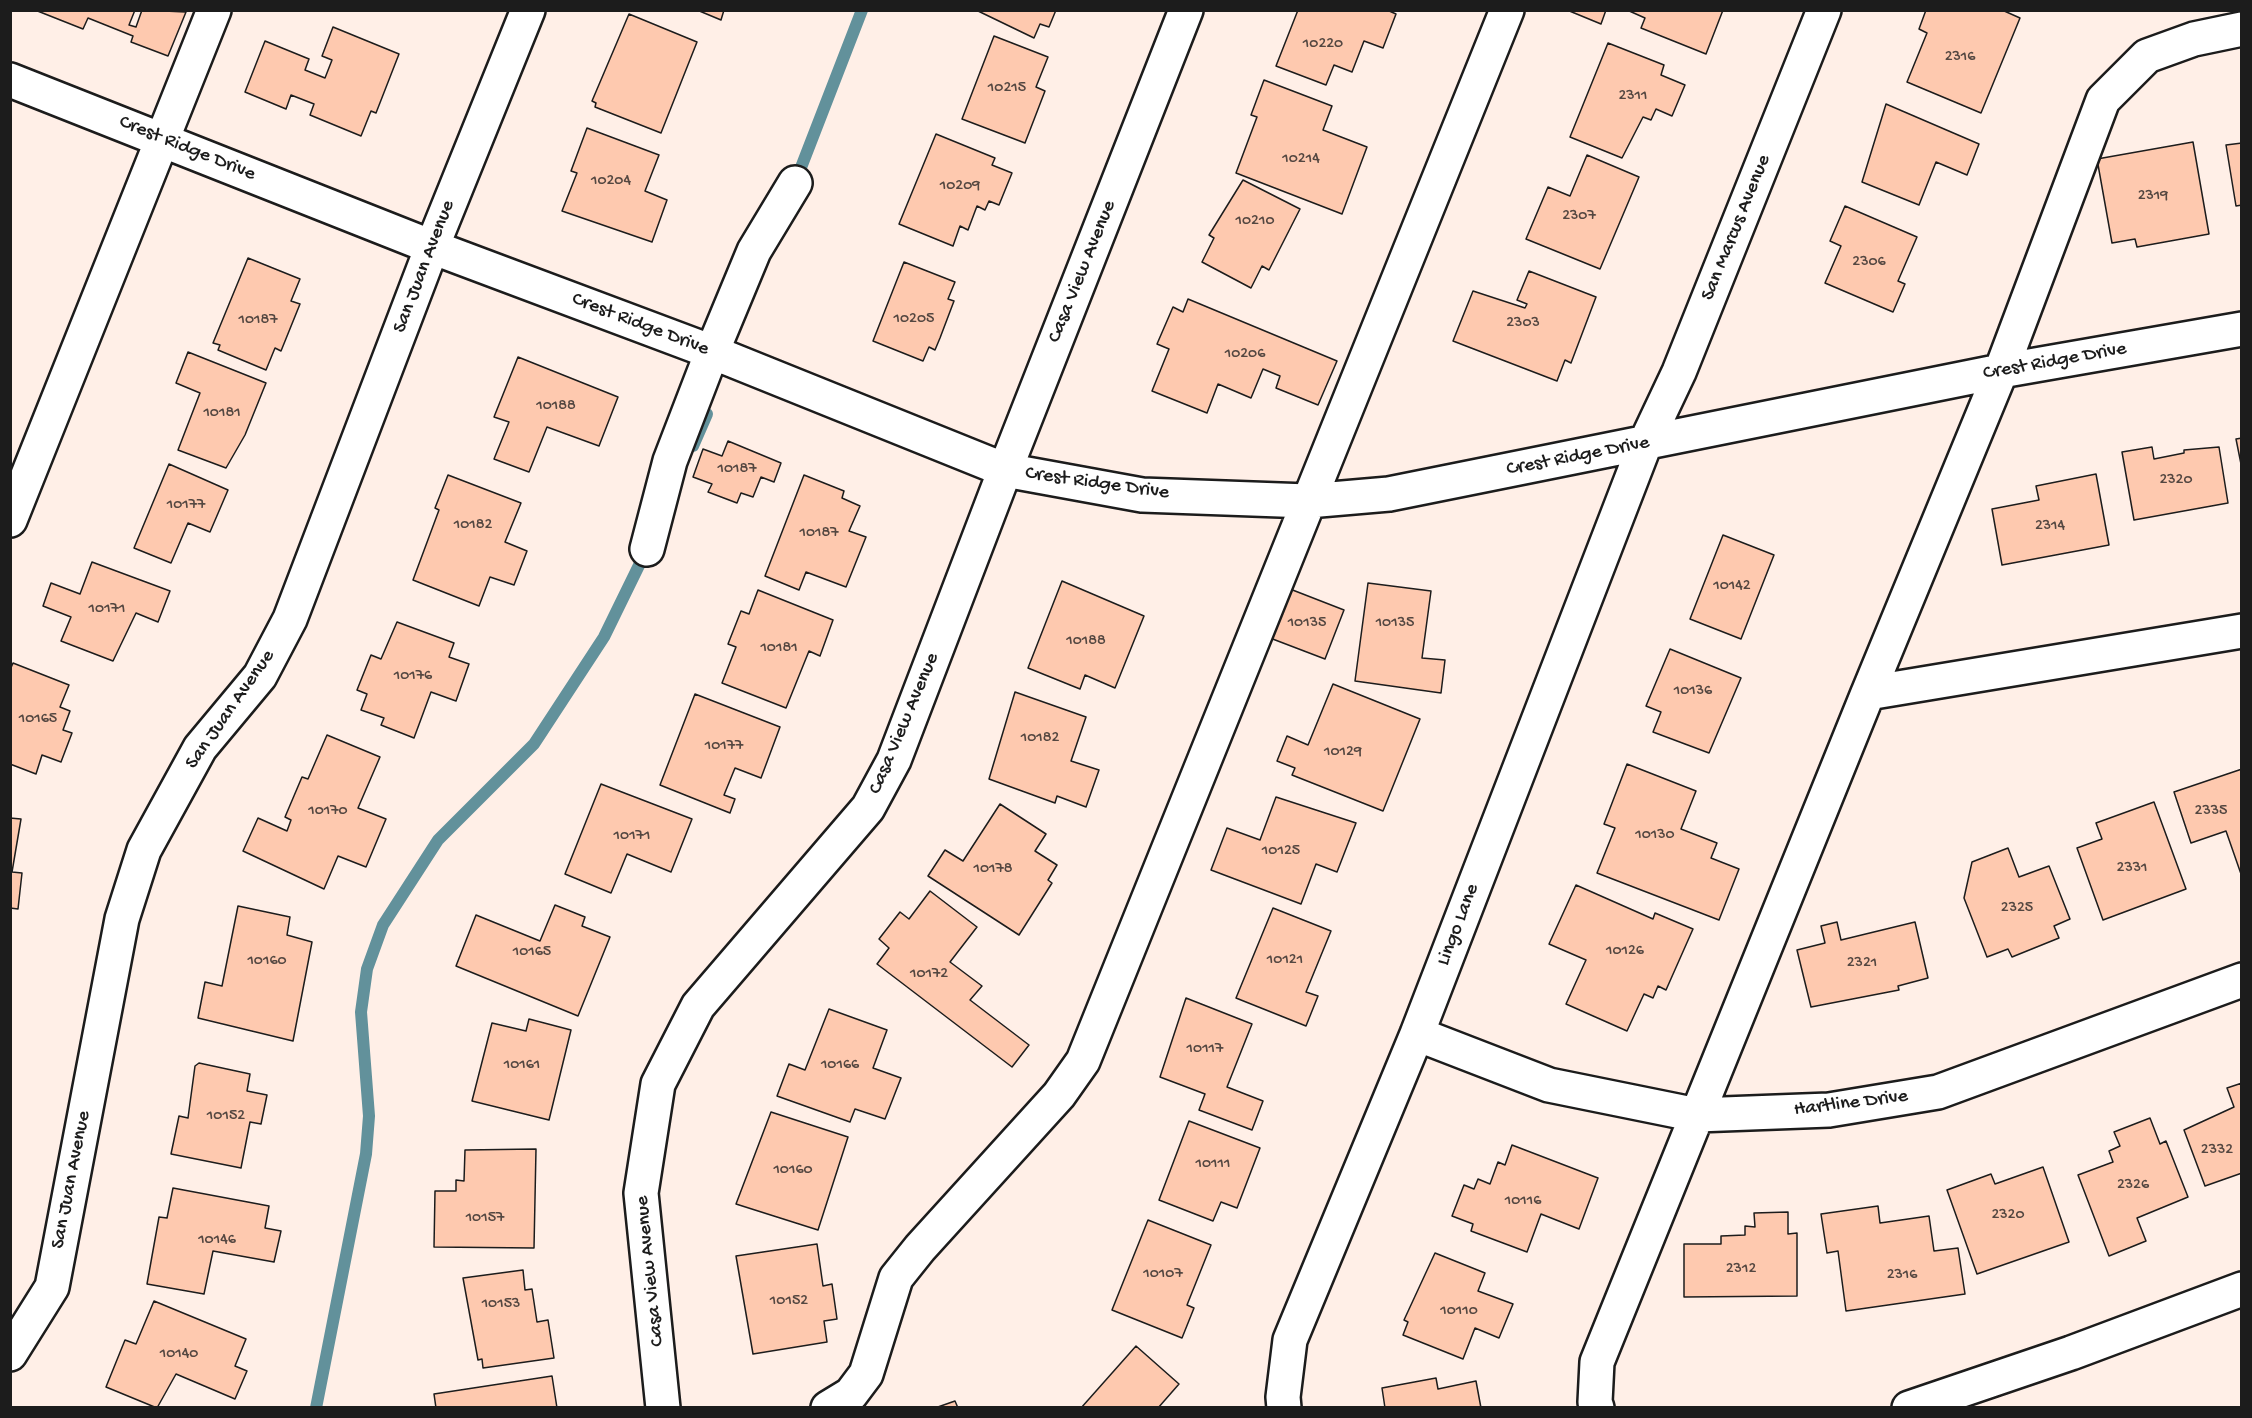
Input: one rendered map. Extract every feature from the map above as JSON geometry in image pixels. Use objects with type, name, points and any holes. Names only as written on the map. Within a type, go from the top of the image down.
[{"type":"street","points":[[10,520],[214,10]]},
{"type":"street","name":"San Juan Avenue","points":[[10,1354],[51,1287],[122,918],[144,850],[200,748],[260,676],[290,620],[432,247],[528,10]]},
{"type":"street","name":"Casa View Avenue","points":[[663,1407],[641,1193],[658,1084],[698,1006],[868,808],[894,760],[1186,10]]},
{"type":"street","points":[[828,1407],[850,1394],[866,1374],[896,1278],[920,1248],[1059,1095],[1083,1061],[1507,10]]},
{"type":"street","name":"San Marcus Avenue","points":[[1645,444],[1679,372],[1824,10]]},
{"type":"street","points":[[1597,1407],[1595,1402],[1597,1362],[2001,371],[2103,100],[2147,56],[2194,39],[2241,29]]},
{"type":"street","name":"Crest Ridge Drive","points":[[10,80],[432,247],[712,352],[1005,470],[1142,495],[1308,501],[1389,494],[2001,371],[2241,329]]},
{"type":"street","points":[[647,549],[670,461],[712,352],[754,251],[795,183]]},
{"type":"street","name":"Lingo Lane","points":[[1284,1407],[1283,1397],[1290,1340],[1417,1034],[1645,444]]},
{"type":"street","points":[[1868,693],[2241,631]]},
{"type":"street","name":"Hartline Drive","points":[[1417,1034],[1549,1085],[1697,1115],[1829,1110],[1938,1092],[2241,980]]},
{"type":"street","points":[[1909,1407],[2071,1353],[2241,1289]]},
{"type":"building","points":[[35,10],[135,10],[129,25],[136,27],[142,10],[186,12],[168,56],[131,42],[133,36],[88,18],[83,29]]},
{"type":"building","points":[[697,10],[724,10],[721,20]]},
{"type":"building","points":[[976,10],[1056,10],[1049,27],[1040,24],[1034,38]]},
{"type":"building","points":[[1298,10],[1387,10],[1396,14],[1383,48],[1364,41],[1352,72],[1334,65],[1326,85],[1276,66]]},
{"type":"building","points":[[1567,10],[1606,10],[1601,24]]},
{"type":"building","points":[[1627,10],[1723,10],[1706,54],[1641,28],[1645,18]]},
{"type":"building","points":[[1926,10],[2002,10],[2020,18],[1981,113],[1907,82],[1927,33],[1919,29]]},
{"type":"building","points":[[629,14],[697,42],[661,133],[595,107],[596,103],[592,101]]},
{"type":"building","points":[[333,27],[399,54],[376,113],[371,111],[361,136],[310,115],[314,104],[291,95],[286,109],[245,92],[265,41],[309,59],[305,70],[325,78],[332,60],[322,56]]},
{"type":"building","points":[[994,36],[1048,57],[1036,87],[1045,91],[1025,143],[962,119]]},
{"type":"building","points":[[1608,43],[1664,65],[1661,75],[1685,85],[1672,116],[1656,109],[1651,120],[1643,117],[1622,158],[1570,137]]},
{"type":"building","points":[[1264,80],[1332,106],[1323,130],[1367,147],[1342,214],[1236,173],[1257,117],[1251,115]]},
{"type":"building","points":[[1886,104],[1979,144],[1967,175],[1936,162],[1919,205],[1862,182]]},
{"type":"building","points":[[587,128],[659,155],[645,191],[667,200],[652,242],[562,211],[577,173],[571,171]]},
{"type":"building","points":[[936,134],[995,158],[992,165],[1012,173],[999,205],[989,201],[985,210],[977,206],[968,230],[960,226],[953,246],[899,224]]},
{"type":"building","points":[[2193,142],[2209,234],[2137,247],[2135,239],[2112,243],[2097,159]]},
{"type":"building","points":[[2242,143],[2242,205],[2236,206],[2226,145]]},
{"type":"building","points":[[1587,155],[1639,177],[1600,269],[1526,239],[1548,187],[1570,196]]},
{"type":"building","points":[[1243,180],[1300,209],[1269,270],[1262,266],[1251,288],[1202,262],[1214,238],[1209,235]]},
{"type":"building","points":[[1845,206],[1917,237],[1898,281],[1905,284],[1893,312],[1825,283],[1841,246],[1830,241]]},
{"type":"building","points":[[248,258],[300,279],[291,301],[300,304],[281,351],[275,348],[266,370],[218,350],[220,345],[213,343]]},
{"type":"building","points":[[904,262],[955,282],[948,299],[954,301],[940,338],[935,350],[929,347],[923,361],[873,341]]},
{"type":"building","points":[[1529,271],[1596,297],[1571,363],[1565,360],[1557,381],[1453,341],[1473,291],[1525,308],[1527,304],[1517,300]]},
{"type":"building","points":[[1188,299],[1337,361],[1318,405],[1276,388],[1280,376],[1263,369],[1251,398],[1218,384],[1207,413],[1152,391],[1169,349],[1157,344],[1173,307],[1183,312]]},
{"type":"building","points":[[188,352],[266,383],[245,435],[226,468],[178,450],[200,393],[176,383]]},
{"type":"building","points":[[518,357],[618,397],[599,446],[547,427],[529,472],[494,459],[509,422],[494,417]]},
{"type":"building","points":[[2242,438],[2242,469],[2236,439]]},
{"type":"building","points":[[728,441],[781,463],[774,482],[761,477],[753,497],[741,493],[737,503],[708,492],[712,484],[693,477],[703,449],[722,456]]},
{"type":"building","points":[[2152,447],[2154,459],[2184,453],[2184,450],[2219,447],[2228,503],[2134,520],[2122,452]]},
{"type":"building","points":[[169,464],[228,490],[210,532],[188,523],[171,563],[134,548]]},
{"type":"building","points":[[2096,474],[2109,545],[2002,565],[1992,509],[2039,500],[2036,486]]},
{"type":"building","points":[[448,475],[521,503],[505,542],[527,551],[514,585],[490,577],[479,606],[413,580],[439,510],[435,508]]},
{"type":"building","points":[[804,475],[844,491],[842,498],[860,506],[849,531],[866,537],[846,587],[806,572],[799,590],[765,576]]},
{"type":"building","points":[[1723,535],[1774,555],[1741,639],[1690,619]]},
{"type":"building","points":[[92,562],[170,591],[158,622],[136,613],[113,661],[61,641],[71,617],[43,606],[51,583],[80,594]]},
{"type":"building","points":[[1062,581],[1144,616],[1115,688],[1085,675],[1080,689],[1028,668]]},
{"type":"building","points":[[1368,583],[1431,591],[1422,658],[1445,660],[1441,693],[1355,681]]},
{"type":"building","points":[[1290,589],[1344,610],[1325,659],[1270,638]]},
{"type":"building","points":[[758,590],[833,620],[820,656],[809,651],[786,708],[722,683],[736,647],[728,644],[741,611],[749,614]]},
{"type":"building","points":[[397,622],[454,643],[449,657],[469,664],[456,701],[431,692],[414,738],[381,725],[384,718],[361,710],[367,694],[357,690],[371,655],[381,659]]},
{"type":"building","points":[[1670,649],[1741,678],[1709,753],[1653,732],[1661,712],[1646,706]]},
{"type":"building","points":[[13,663],[69,685],[60,707],[70,711],[63,730],[72,733],[61,762],[42,755],[36,774],[10,764],[10,670]]},
{"type":"building","points":[[1333,684],[1420,719],[1383,811],[1292,775],[1295,768],[1277,761],[1287,736],[1308,745]]},
{"type":"building","points":[[1015,692],[1086,717],[1071,761],[1099,770],[1086,807],[1057,796],[1055,803],[989,779]]},
{"type":"building","points":[[695,694],[780,727],[761,778],[735,768],[724,795],[735,799],[730,813],[660,785]]},
{"type":"building","points":[[327,735],[380,757],[358,808],[386,819],[366,867],[338,856],[324,889],[243,851],[258,818],[287,831],[291,820],[285,817],[302,777],[308,779]]},
{"type":"building","points":[[1627,764],[1696,791],[1681,829],[1717,843],[1711,858],[1739,869],[1719,920],[1597,873],[1615,828],[1604,824]]},
{"type":"building","points":[[2242,769],[2241,874],[2226,831],[2191,843],[2174,792]]},
{"type":"building","points":[[601,784],[692,819],[671,872],[627,854],[611,893],[565,874]]},
{"type":"building","points":[[1276,797],[1356,823],[1337,872],[1316,864],[1301,904],[1211,870],[1227,828],[1260,840]]},
{"type":"building","points":[[2154,802],[2186,889],[2103,920],[2077,848],[2102,839],[2096,823]]},
{"type":"building","points":[[1000,804],[1046,834],[1035,851],[1057,865],[1048,880],[1052,883],[1019,935],[928,876],[945,850],[963,861]]},
{"type":"building","points":[[10,818],[21,819],[12,872],[22,873],[18,909],[10,908]]},
{"type":"building","points":[[2008,848],[2019,877],[2049,866],[2070,919],[2054,926],[2059,938],[2012,957],[2008,949],[1987,957],[1964,898],[1972,862]]},
{"type":"building","points":[[1576,885],[1653,919],[1655,913],[1693,929],[1666,990],[1658,986],[1653,998],[1644,994],[1627,1031],[1566,1004],[1586,960],[1549,944]]},
{"type":"building","points":[[930,891],[977,927],[950,962],[982,986],[970,1000],[1029,1045],[1012,1067],[877,964],[889,948],[879,939],[900,912],[909,919]]},
{"type":"building","points":[[555,905],[585,917],[582,926],[610,937],[578,1016],[456,966],[476,915],[540,941]]},
{"type":"building","points":[[238,906],[290,917],[287,935],[312,942],[293,1041],[198,1018],[205,982],[222,986]]},
{"type":"building","points":[[1273,908],[1331,931],[1306,992],[1318,996],[1306,1026],[1236,998]]},
{"type":"building","points":[[1837,922],[1841,940],[1915,922],[1928,978],[1898,986],[1899,990],[1811,1007],[1797,950],[1825,943],[1821,926]]},
{"type":"building","points":[[1186,998],[1252,1024],[1227,1087],[1263,1101],[1252,1130],[1199,1110],[1205,1094],[1160,1077]]},
{"type":"building","points":[[829,1009],[887,1030],[873,1068],[901,1078],[885,1119],[855,1109],[850,1122],[777,1096],[789,1064],[805,1070]]},
{"type":"building","points":[[529,1019],[571,1030],[549,1120],[472,1101],[492,1023],[526,1031]]},
{"type":"building","points":[[199,1063],[250,1074],[247,1091],[267,1095],[261,1124],[250,1122],[241,1168],[171,1154],[179,1116],[188,1118],[195,1066]]},
{"type":"building","points":[[2242,1083],[2242,1173],[2205,1186],[2184,1130],[2234,1107],[2227,1088]]},
{"type":"building","points":[[771,1112],[848,1137],[818,1230],[736,1204]]},
{"type":"building","points":[[2150,1118],[2160,1144],[2166,1141],[2188,1197],[2137,1218],[2146,1241],[2109,1256],[2078,1175],[2113,1162],[2109,1151],[2120,1146],[2114,1132]]},
{"type":"building","points":[[1189,1121],[1260,1148],[1237,1208],[1221,1202],[1213,1221],[1159,1200]]},
{"type":"building","points":[[1512,1145],[1598,1178],[1579,1229],[1541,1214],[1527,1252],[1471,1231],[1473,1224],[1452,1216],[1464,1185],[1474,1189],[1478,1179],[1490,1184],[1498,1162],[1505,1165]]},
{"type":"building","points":[[536,1149],[534,1248],[434,1247],[435,1191],[456,1191],[456,1180],[464,1181],[465,1150]]},
{"type":"building","points":[[2043,1167],[2069,1242],[1977,1274],[1947,1190],[1991,1174],[1995,1184]]},
{"type":"building","points":[[173,1188],[269,1206],[265,1228],[281,1231],[274,1262],[213,1251],[204,1294],[147,1284],[159,1217],[167,1218]]},
{"type":"building","points":[[1878,1206],[1880,1223],[1929,1216],[1934,1251],[1958,1248],[1965,1294],[1846,1311],[1838,1251],[1827,1253],[1821,1214]]},
{"type":"building","points":[[1788,1212],[1788,1234],[1797,1233],[1797,1296],[1684,1297],[1684,1244],[1721,1244],[1721,1236],[1745,1235],[1745,1226],[1755,1227],[1754,1213]]},
{"type":"building","points":[[1148,1220],[1211,1245],[1187,1305],[1194,1308],[1182,1338],[1112,1310]]},
{"type":"building","points":[[817,1244],[823,1286],[832,1284],[837,1319],[824,1321],[827,1342],[753,1354],[736,1256]]},
{"type":"building","points":[[1435,1253],[1485,1273],[1478,1291],[1513,1304],[1499,1338],[1475,1328],[1463,1359],[1403,1335],[1408,1322],[1404,1320]]},
{"type":"building","points":[[523,1270],[525,1290],[532,1289],[537,1322],[548,1320],[554,1358],[483,1368],[482,1359],[478,1360],[463,1278]]},
{"type":"building","points":[[154,1301],[246,1339],[235,1366],[247,1371],[235,1399],[176,1374],[157,1408],[106,1387],[125,1340],[136,1344]]},
{"type":"building","points":[[1136,1346],[1179,1384],[1158,1408],[1081,1408]]},
{"type":"building","points":[[552,1376],[557,1408],[436,1408],[434,1394]]},
{"type":"building","points":[[1436,1378],[1438,1389],[1476,1381],[1481,1408],[1385,1408],[1382,1388]]},
{"type":"building","points":[[955,1401],[958,1408],[935,1408]]},
{"type":"waterway","points":[[795,183],[862,10]]},
{"type":"waterway","points":[[693,446],[707,414]]},
{"type":"waterway","points":[[316,1408],[366,1154],[369,1116],[361,1012],[367,969],[383,925],[438,840],[534,744],[604,637],[647,549]]}]
